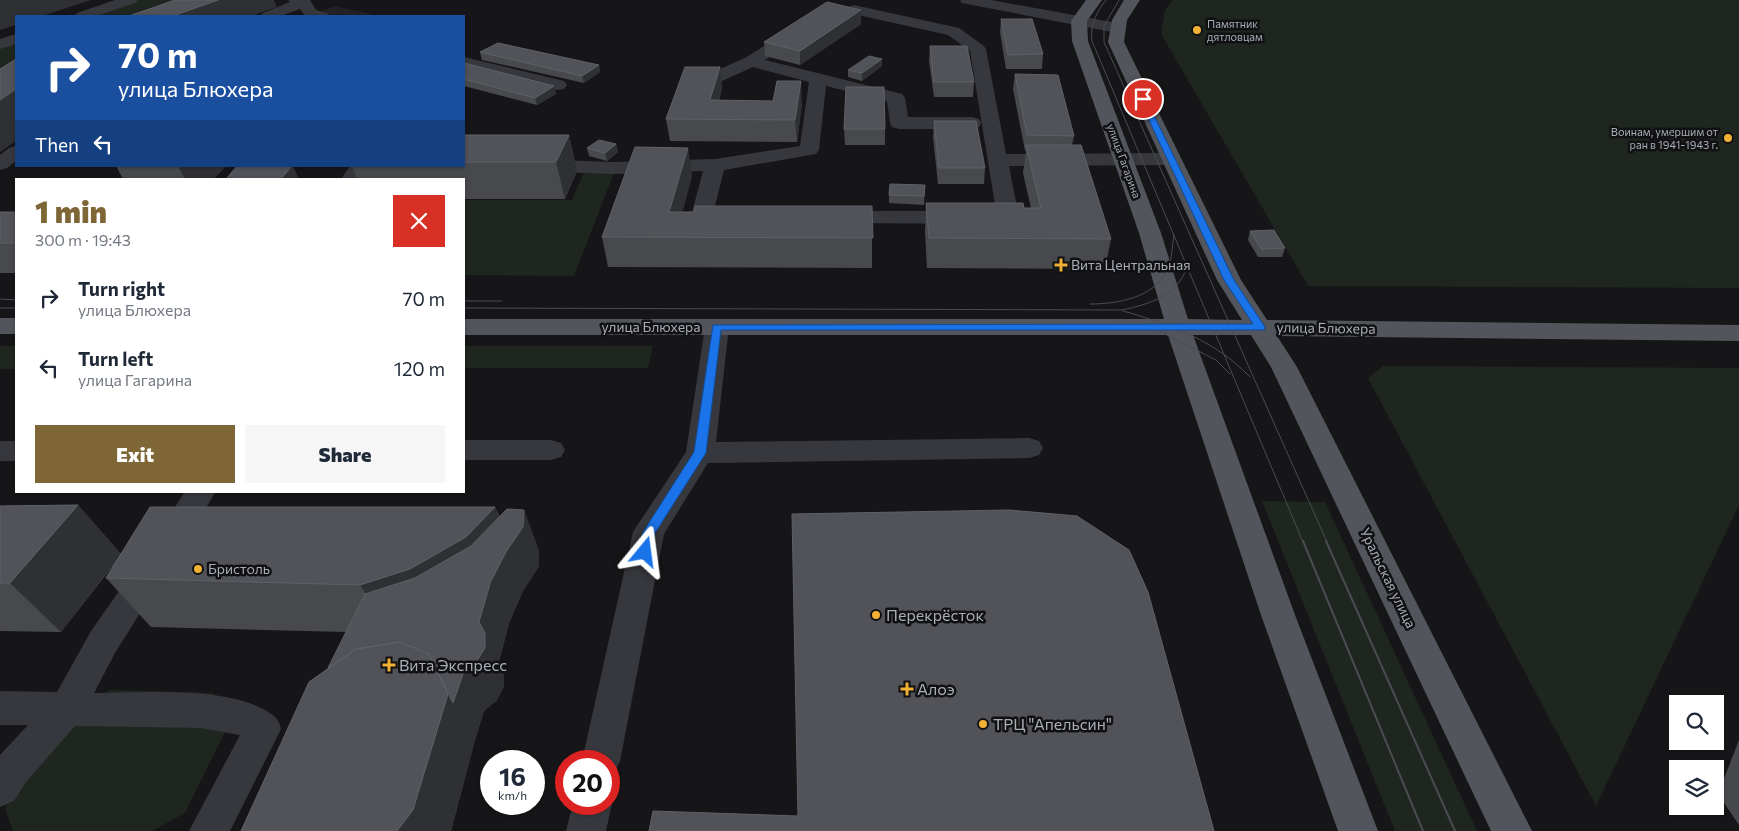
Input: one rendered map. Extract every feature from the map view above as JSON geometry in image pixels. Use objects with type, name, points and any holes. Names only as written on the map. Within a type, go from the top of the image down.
[{"type":"main road","points":[[1079,22],[1094,0]]},
{"type":"main road","points":[[1132,0],[1122,15],[1117,28],[1116,42],[1229,280],[1260,327]]},
{"type":"main road","name":"улица Гагарина","points":[[1079,22],[1080,41],[1150,233],[1179,327]]},
{"type":"main road","points":[[0,326],[15,326]]},
{"type":"main road","name":"улица Блюхера","points":[[465,327],[1260,327],[1739,333]]},
{"type":"main road","points":[[1179,327],[1278,615],[1358,831]]},
{"type":"main road","name":"Уральская улица","points":[[1260,327],[1284,367],[1512,831]]},
{"type":"street","points":[[85,15],[130,0]]},
{"type":"street","points":[[967,0],[1117,28]]},
{"type":"street","points":[[270,15],[300,1],[310,13],[318,15]]},
{"type":"street","points":[[908,38],[953,31],[986,4]]},
{"type":"street","points":[[820,217],[1008,218],[978,49],[953,31],[844,5]]},
{"type":"street","points":[[705,82],[751,62],[812,21]]},
{"type":"street","points":[[0,44],[15,39]]},
{"type":"street","points":[[465,62],[558,85]]},
{"type":"street","points":[[751,62],[896,98],[899,123],[991,123]]},
{"type":"street","points":[[465,163],[614,168],[715,165],[809,150],[818,79]]},
{"type":"street","points":[[0,164],[15,153]]},
{"type":"street","points":[[998,160],[1172,159]]},
{"type":"street","points":[[715,165],[702,216],[751,216]]},
{"type":"street","points":[[351,178],[359,167]]},
{"type":"street","points":[[603,750],[649,532],[700,453],[716,327]]},
{"type":"street","points":[[700,453],[1029,448]]},
{"type":"street","points":[[465,450],[551,450]]},
{"type":"street","points":[[0,452],[15,451]]},
{"type":"street","points":[[4,775],[67,709],[103,642],[200,493]]},
{"type":"street","points":[[0,708],[201,711],[242,717],[263,730],[209,831]]},
{"type":"street","points":[[586,831],[590,815]]},
{"type":"shaded area","points":[[130,0],[208,0],[164,15],[85,15]]},
{"type":"shaded area","points":[[1173,0],[1739,0],[1739,288],[1308,286],[1161,34],[1165,10]]},
{"type":"shaded area","points":[[334,6],[375,15],[327,15],[318,13]]},
{"type":"shaded area","points":[[15,39],[15,70],[0,79],[0,44]]},
{"type":"shaded area","points":[[584,172],[614,173],[574,276],[465,275],[465,200],[572,200]]},
{"type":"shaded area","points":[[0,346],[15,346],[15,369],[0,369]]},
{"type":"shaded area","points":[[465,346],[653,346],[648,368],[465,368]]},
{"type":"shaded area","points":[[1383,366],[1739,368],[1739,505],[1596,806],[1368,378]]},
{"type":"shaded area","points":[[1262,501],[1325,502],[1477,831],[1395,831]]},
{"type":"shaded area","points":[[110,690],[213,693],[234,714],[185,813],[152,831],[13,831],[5,808],[68,717]]},
{"type":"building","points":[[175,0],[218,0],[176,15],[132,15]]},
{"type":"building","points":[[827,2],[861,10],[800,51],[764,42]]},
{"type":"building","points":[[1001,19],[1032,19],[1043,54],[1008,55]]},
{"type":"building","points":[[498,43],[599,65],[582,76],[480,52]]},
{"type":"building","points":[[930,46],[967,46],[974,82],[934,82]]},
{"type":"building","points":[[869,56],[882,59],[862,73],[848,70]]},
{"type":"building","points":[[15,60],[15,90],[0,100],[0,69]]},
{"type":"building","points":[[465,63],[554,86],[535,98],[465,79]]},
{"type":"building","points":[[685,67],[720,67],[710,100],[773,101],[777,81],[801,81],[795,120],[666,119]]},
{"type":"building","points":[[1015,74],[1058,75],[1074,136],[1027,135]]},
{"type":"building","points":[[846,87],[884,87],[885,129],[844,129]]},
{"type":"building","points":[[934,121],[976,121],[985,168],[939,168]]},
{"type":"building","points":[[465,135],[569,135],[556,162],[465,162]]},
{"type":"building","points":[[599,140],[616,144],[605,153],[587,148]]},
{"type":"building","points":[[1026,145],[1081,145],[1111,239],[929,238],[926,203],[1023,203],[1024,208],[1041,208]]},
{"type":"building","points":[[635,147],[688,148],[669,212],[694,212],[695,206],[872,206],[873,238],[602,237]]},
{"type":"building","points":[[236,167],[291,167],[282,178],[227,178]]},
{"type":"building","points":[[890,184],[925,185],[924,196],[889,195]]},
{"type":"building","points":[[0,212],[15,212],[15,243],[0,243]]},
{"type":"building","points":[[1274,230],[1285,248],[1261,249],[1250,231]]},
{"type":"building","points":[[78,505],[10,583],[0,583],[0,506]]},
{"type":"building","points":[[150,507],[495,507],[466,537],[410,569],[360,585],[106,578]]},
{"type":"building","points":[[507,509],[524,510],[523,527],[506,552],[490,583],[479,622],[485,633],[485,648],[476,662],[463,674],[453,703],[429,654],[400,642],[356,649],[328,668],[365,594],[415,578],[471,546]]},
{"type":"building","name":"ТРЦ \"Апельсин\"","points":[[1009,510],[1077,516],[1129,550],[1148,592],[1214,831],[649,831],[653,811],[798,816],[792,514]]},
{"type":"building","points":[[400,642],[429,654],[448,694],[413,810],[397,831],[241,831],[309,682],[356,649]]},
{"type":"tram line","points":[[1106,0],[1094,19],[1092,41],[1174,236]]},
{"type":"tram line","points":[[1119,0],[1104,26],[1104,42],[1327,542]]},
{"type":"tram line","points":[[1090,304],[1123,301],[1145,293],[1154,287],[1168,269],[1174,236]]},
{"type":"tram line","points":[[1174,236],[1187,266]]},
{"type":"tram line","points":[[1187,266],[1188,262]]},
{"type":"tram line","points":[[465,308],[1122,310],[1154,301],[1164,296],[1179,282],[1187,266]]},
{"type":"tram line","points":[[1187,266],[1224,354]]},
{"type":"tram line","points":[[0,299],[15,300]]},
{"type":"tram line","points":[[465,301],[502,301]]},
{"type":"tram line","points":[[0,308],[15,308]]},
{"type":"tram line","points":[[1123,311],[1175,328],[1224,354]]},
{"type":"tram line","points":[[1149,326],[1216,360],[1230,374]]},
{"type":"tram line","points":[[1224,354],[1250,377]]},
{"type":"tram line","points":[[1224,354],[1303,542]]},
{"type":"tram line","points":[[1303,541],[1423,831]]},
{"type":"tram line","points":[[1326,541],[1455,831]]},
{"type":"place","name":"Памятник дятловцам","points":[[1197,30]]},
{"type":"place","name":"Воинам, умершим от ран в 1941-1943 г.","points":[[1728,138]]},
{"type":"place","name":"Вита Центральная","points":[[1061,265]]},
{"type":"place","name":"Бристоль","points":[[198,569]]},
{"type":"place","name":"Перекрёсток","points":[[876,615]]},
{"type":"place","name":"Вита Экспресс","points":[[389,665]]},
{"type":"place","name":"Алоэ","points":[[907,689]]},
{"type":"place","name":"ТРЦ \"Апельсин\"","points":[[983,724]]},
{"type":"route","points":[[645,552],[649,532],[700,453],[716,327],[1260,327],[1229,280],[1143,99]]}]
